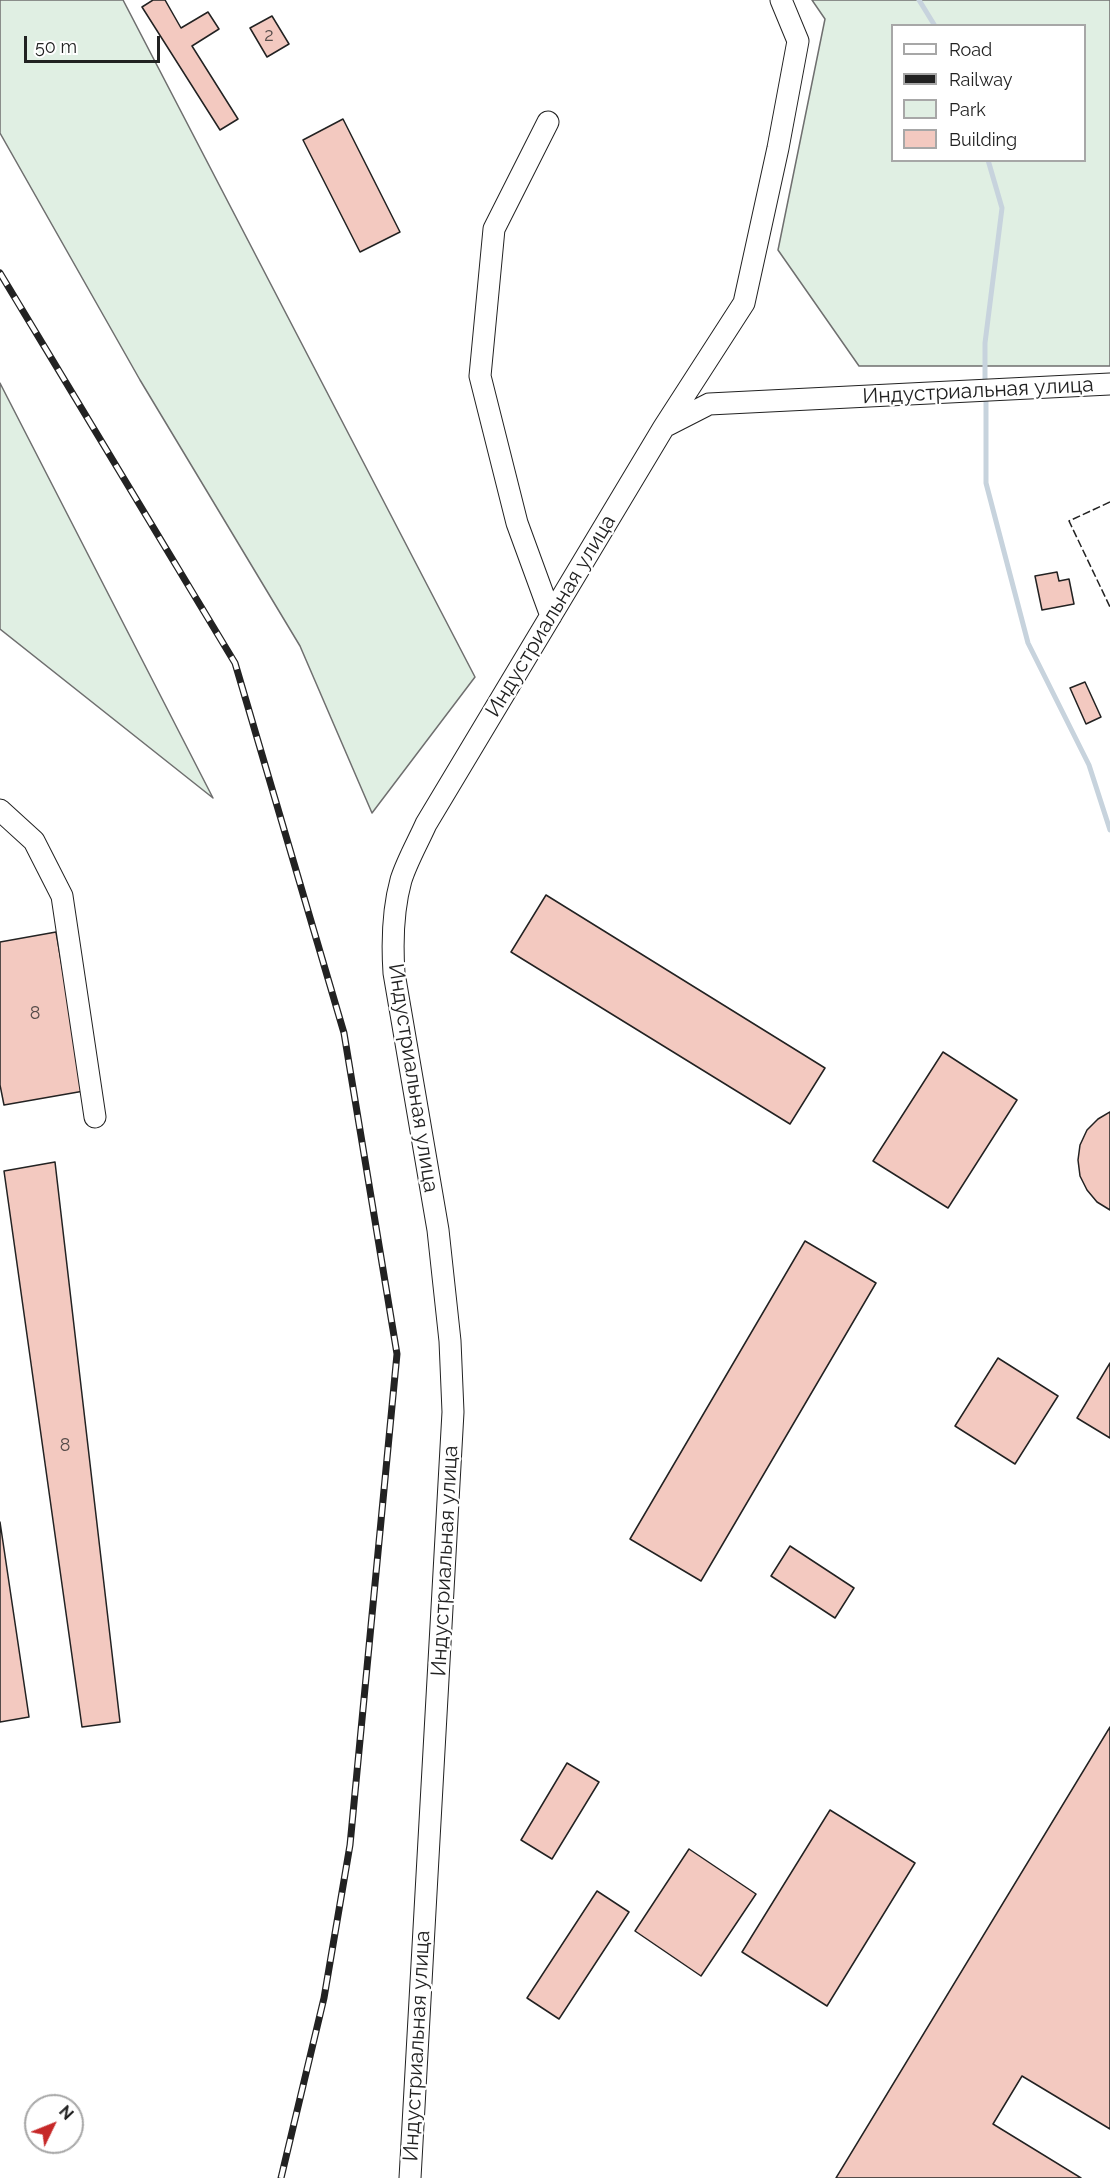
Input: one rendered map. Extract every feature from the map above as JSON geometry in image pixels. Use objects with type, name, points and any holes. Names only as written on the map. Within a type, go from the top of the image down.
[{"type":"street","points":[[664,427],[744,303],[778,148],[798,41],[781,0]]},
{"type":"street","points":[[548,122],[494,229],[480,376],[517,523],[551,616]]},
{"type":"street","name":"Индустриальная улица","points":[[410,2178],[453,1412],[450,1341],[438,1230],[394,973],[395,915],[402,879],[426,824],[664,427],[709,404],[1110,384]]},
{"type":"street","points":[[0,810],[34,841],[62,896],[95,1117]]},
{"type":"green space","points":[[0,0],[123,0],[475,677],[372,813],[300,646],[140,380],[0,133]]},
{"type":"green space","points":[[812,0],[1110,0],[1110,366],[859,366],[778,250],[825,19]]},
{"type":"green space","points":[[0,383],[2,387],[213,798],[0,629]]},
{"type":"building","points":[[153,0],[165,0],[181,28],[208,12],[219,29],[192,46],[238,119],[220,130],[142,7]]},
{"type":"building","points":[[272,16],[289,44],[267,57],[250,28]]},
{"type":"building","points":[[343,119],[400,232],[360,252],[303,140]]},
{"type":"building","points":[[1057,572],[1059,581],[1069,579],[1074,604],[1042,610],[1035,576]]},
{"type":"building","points":[[1085,682],[1101,717],[1086,724],[1070,688]]},
{"type":"building","points":[[546,895],[825,1068],[790,1124],[511,952]]},
{"type":"building","points":[[56,932],[84,1091],[4,1105],[0,1085],[0,942]]},
{"type":"building","points":[[943,1052],[1017,1100],[948,1208],[873,1161]]},
{"type":"building","points":[[1110,1112],[1110,1210],[1097,1202],[1087,1190],[1080,1176],[1078,1160],[1080,1145],[1087,1130],[1098,1119]]},
{"type":"building","points":[[55,1162],[120,1722],[82,1727],[4,1171]]},
{"type":"building","points":[[805,1241],[876,1283],[701,1581],[630,1539]]},
{"type":"building","points":[[998,1358],[1058,1396],[1015,1464],[955,1426]]},
{"type":"building","points":[[1110,1363],[1110,1438],[1077,1418]]},
{"type":"building","points":[[0,1522],[29,1717],[0,1722]]},
{"type":"building","points":[[790,1546],[854,1588],[835,1618],[771,1576]]},
{"type":"building","points":[[1110,1727],[1110,2129],[1022,2076],[993,2124],[1081,2178],[836,2178]]},
{"type":"building","points":[[567,1763],[599,1782],[552,1859],[521,1840]]},
{"type":"building","points":[[830,1810],[915,1863],[827,2006],[742,1952]]},
{"type":"building","points":[[689,1849],[756,1894],[701,1976],[635,1931]]},
{"type":"building","points":[[597,1891],[629,1912],[559,2019],[527,1998]]},
{"type":"waterway","points":[[919,0],[934,24]]},
{"type":"waterway","points":[[985,387],[985,343],[1002,208],[989,162]]},
{"type":"waterway","points":[[986,396],[986,483],[1028,643],[1089,765],[1110,830]]},
{"type":"railway","points":[[0,273],[235,663],[344,1033],[397,1354],[350,1845],[324,1998],[281,2178]]},
{"type":"fence","points":[[1110,502],[1069,521],[1110,607]]}]
